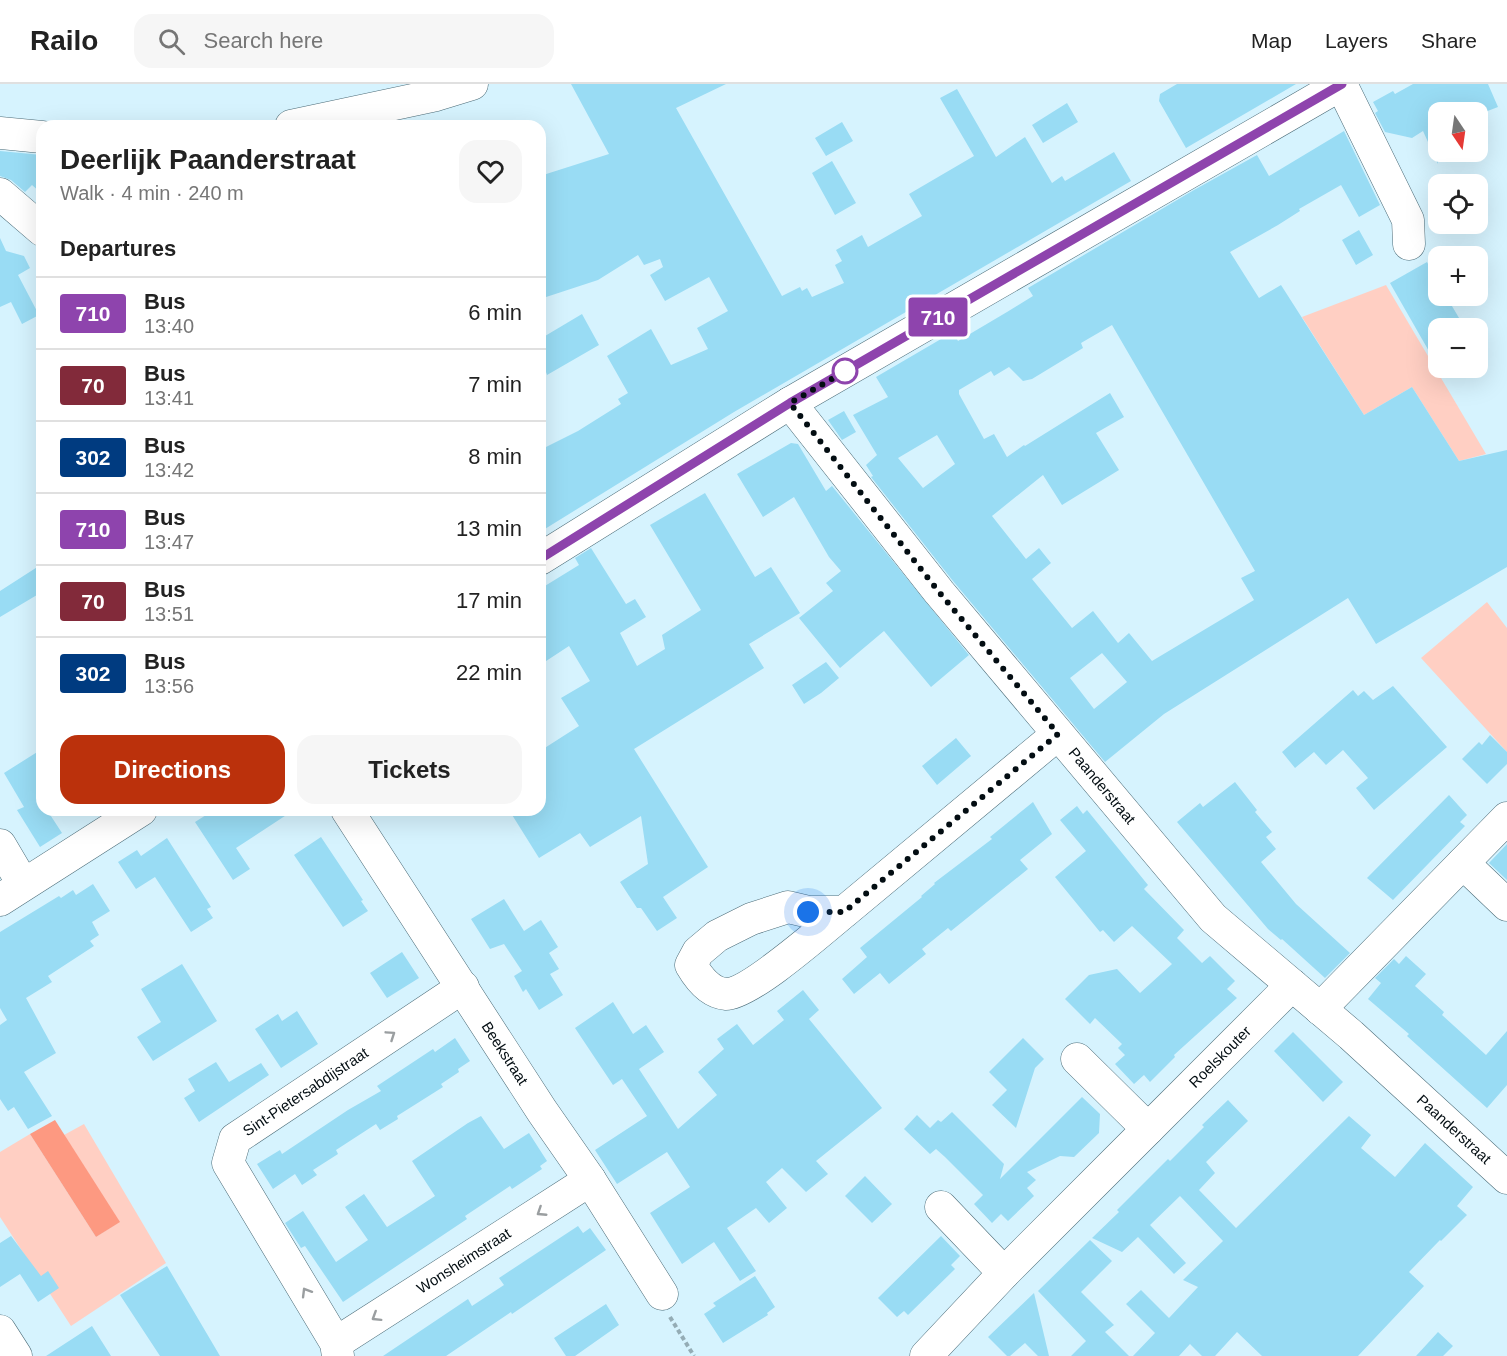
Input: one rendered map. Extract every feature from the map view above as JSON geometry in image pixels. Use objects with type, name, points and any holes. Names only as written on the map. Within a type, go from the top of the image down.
[{"type":"street","points":[[319,120],[436,95],[472,84]]},
{"type":"street","points":[[546,555],[790,403],[1341,84],[1408,220],[1409,244]]},
{"type":"street","points":[[0,133],[36,136]]},
{"type":"street","points":[[0,194],[36,225]]},
{"type":"street","name":"Paanderstraat","points":[[790,403],[939,592],[1213,918],[1320,1009],[1507,1178]]},
{"type":"street","points":[[844,912],[1058,734]]},
{"type":"street","points":[[0,845],[12,892],[132,816]]},
{"type":"street","name":"Beekstraat","points":[[351,816],[542,1111],[590,1180],[662,1294]]},
{"type":"street","points":[[1320,1009],[1507,818]]},
{"type":"street","points":[[1463,863],[1507,904]]},
{"type":"street","name":"Roelskouter","points":[[926,1356],[1004,1273],[1292,985]]},
{"type":"street","name":"Sint-Pietersabdijstraat","points":[[337,1349],[228,1163],[234,1139],[463,987]]},
{"type":"street","points":[[1077,1059],[1148,1130]]},
{"type":"street","name":"Wonsheimstraat","points":[[337,1349],[590,1180]]},
{"type":"street","points":[[941,1207],[1004,1273]]},
{"type":"street","points":[[0,1331],[16,1356]]},
{"type":"path","points":[[662,1294],[663,1305],[694,1356]]},
{"type":"shaded area","points":[[1386,285],[1428,356],[1428,378],[1441,378],[1486,454],[1459,461],[1412,387],[1364,415],[1302,317]]},
{"type":"shaded area","points":[[1487,602],[1507,628],[1507,752],[1421,658]]},
{"type":"shaded area","points":[[55,1120],[120,1222],[96,1237],[30,1134]]},
{"type":"shaded area","points":[[84,1124],[166,1263],[71,1326],[0,1217],[0,1152],[30,1134],[96,1237],[119,1222],[64,1135]]},
{"type":"building","points":[[571,84],[726,84],[676,108],[782,296],[800,287],[802,291],[807,288],[812,297],[844,283],[835,265],[842,261],[836,250],[862,235],[868,247],[922,216],[909,194],[974,156],[940,98],[957,89],[996,157],[1025,137],[1052,183],[1062,176],[1065,181],[1114,152],[1131,181],[734,412],[546,528],[546,447],[578,431],[621,404],[618,399],[628,393],[607,356],[651,329],[671,365],[708,349],[697,328],[728,311],[709,277],[665,301],[650,275],[663,267],[660,259],[644,265],[638,255],[598,280],[546,297],[546,174],[609,154]]},
{"type":"building","points":[[1177,84],[1296,84],[1186,148],[1159,101],[1160,94]]},
{"type":"building","points":[[1413,84],[1488,84],[1498,107],[1488,111],[1488,102],[1428,102],[1428,142],[1423,131],[1412,138],[1385,132],[1375,113],[1378,111],[1373,102],[1393,91],[1395,94]]},
{"type":"building","points":[[1067,103],[1078,122],[1043,143],[1032,125]]},
{"type":"building","points":[[842,122],[853,141],[826,156],[815,138]]},
{"type":"building","points":[[1344,131],[1380,205],[1359,217],[1341,185],[1230,252],[1259,298],[1281,285],[1364,415],[1412,387],[1459,461],[1507,450],[1507,567],[1376,644],[1348,598],[1164,714],[1105,762],[953,581],[871,477],[873,476],[866,465],[877,455],[853,415],[888,397],[876,377],[953,332],[958,341],[1033,296],[1028,288],[1194,190],[1257,155],[1269,176]],"holes":[[[1112,325],[1255,571],[1241,578],[1254,600],[1152,661],[1129,633],[1118,643],[1093,611],[1072,628],[1032,579],[1051,563],[1039,548],[1026,559],[992,516],[1043,475],[1062,505],[1119,470],[1096,433],[1124,417],[1110,393],[1007,457],[994,434],[984,439],[959,394],[959,390],[991,371],[994,376],[1009,367],[1023,381],[1032,379],[1083,348],[1081,343]],[[937,435],[955,464],[923,488],[898,458]],[[1102,653],[1127,682],[1094,709],[1070,678]]]},
{"type":"building","points":[[0,151],[36,154],[36,189],[32,185],[25,192],[11,180],[0,176]]},
{"type":"building","points":[[832,161],[856,203],[835,215],[812,173]]},
{"type":"building","points":[[1359,230],[1373,255],[1356,265],[1342,240]]},
{"type":"building","points":[[0,238],[6,251],[24,256],[30,268],[18,275],[36,309],[36,317],[22,324],[11,302],[0,307]]},
{"type":"building","points":[[1427,262],[1428,306],[1452,306],[1459,318],[1428,318],[1428,350],[1390,283]]},
{"type":"building","points":[[582,314],[599,345],[547,375],[546,335]]},
{"type":"building","points":[[844,411],[856,432],[842,440],[828,420]]},
{"type":"building","points":[[791,443],[798,444],[826,491],[832,486],[969,655],[931,687],[884,631],[840,668],[799,618],[833,591],[826,583],[841,571],[829,557],[794,497],[763,517],[737,474]]},
{"type":"building","points":[[705,493],[755,577],[771,567],[800,613],[749,644],[764,668],[634,749],[708,867],[663,897],[677,918],[657,931],[641,908],[637,908],[620,882],[648,864],[641,816],[590,847],[580,833],[539,858],[513,816],[546,816],[546,747],[579,726],[561,698],[590,681],[569,646],[546,661],[546,585],[579,565],[575,558],[591,548],[626,604],[635,599],[646,617],[620,633],[637,666],[665,649],[662,635],[701,610],[650,525]]},
{"type":"building","points":[[36,568],[36,596],[0,617],[0,591]]},
{"type":"building","points":[[826,662],[839,678],[804,704],[792,685]]},
{"type":"building","points":[[1393,686],[1447,747],[1374,810],[1356,788],[1368,778],[1343,750],[1326,765],[1314,752],[1295,768],[1282,752],[1353,690],[1358,696],[1364,691],[1373,700]]},
{"type":"building","points":[[1490,735],[1507,752],[1507,764],[1487,784],[1462,759],[1479,742],[1482,745]]},
{"type":"building","points":[[956,738],[971,756],[937,785],[922,766]]},
{"type":"building","points":[[36,753],[36,816],[51,816],[62,833],[40,847],[17,810],[24,807],[4,773]]},
{"type":"building","points":[[1235,782],[1272,832],[1266,837],[1276,849],[1261,862],[1296,904],[1350,953],[1325,978],[1268,929],[1177,822],[1200,803],[1203,807]]},
{"type":"building","points":[[1449,795],[1467,815],[1460,822],[1465,826],[1393,900],[1367,878]]},
{"type":"building","points":[[1033,802],[1052,834],[1020,860],[1028,869],[951,931],[948,928],[922,949],[926,954],[889,984],[880,973],[854,994],[842,979],[867,957],[860,948],[922,897],[934,883],[992,839],[990,837]]},
{"type":"building","points":[[1077,806],[1083,814],[1087,810],[1148,885],[1144,889],[1184,930],[1177,938],[1202,963],[1210,956],[1235,981],[1227,989],[1237,998],[1174,1055],[1175,1057],[1150,1082],[1144,1075],[1134,1084],[1115,1064],[1125,1055],[1118,1048],[1122,1044],[1095,1018],[1090,1024],[1065,999],[1089,975],[1117,969],[1140,993],[1172,964],[1132,926],[1114,942],[1103,930],[1100,932],[1055,877],[1086,851],[1060,820]]},
{"type":"building","points":[[204,816],[285,816],[236,848],[250,869],[233,880],[195,822]]},
{"type":"building","points":[[321,837],[368,911],[343,927],[294,855]]},
{"type":"building","points":[[167,838],[211,907],[207,909],[213,918],[191,932],[155,877],[136,889],[118,862],[137,850],[141,856]]},
{"type":"building","points":[[1507,844],[1507,880],[1489,863]]},
{"type":"building","points":[[93,884],[110,911],[92,922],[99,935],[90,941],[94,946],[48,976],[52,982],[26,998],[56,1053],[24,1072],[52,1116],[28,1129],[14,1107],[8,1111],[0,1099],[0,1025],[7,1020],[0,1008],[0,932],[59,896],[61,898],[73,890],[76,895]]},
{"type":"building","points":[[504,899],[524,931],[541,920],[558,947],[549,953],[559,969],[550,974],[563,995],[539,1010],[526,989],[523,992],[514,976],[522,971],[504,944],[490,949],[471,919]]},
{"type":"building","points":[[402,952],[419,978],[387,998],[370,973]]},
{"type":"building","points":[[1406,956],[1426,974],[1415,986],[1444,1012],[1442,1015],[1486,1055],[1507,1031],[1507,1085],[1487,1108],[1407,1036],[1409,1034],[1368,999],[1381,983],[1375,978],[1394,959],[1399,964]]},
{"type":"building","points":[[182,964],[217,1021],[153,1061],[137,1037],[161,1022],[141,989]]},
{"type":"building","points":[[803,990],[819,1010],[809,1019],[882,1108],[816,1161],[828,1174],[806,1192],[782,1168],[766,1182],[787,1208],[769,1223],[756,1208],[727,1228],[756,1271],[740,1281],[714,1242],[682,1264],[650,1213],[690,1187],[667,1152],[617,1184],[595,1150],[647,1116],[622,1079],[613,1085],[575,1028],[613,1002],[633,1034],[646,1025],[664,1052],[639,1069],[678,1129],[717,1095],[698,1072],[724,1049],[717,1039],[737,1024],[753,1045],[784,1020],[777,1011]]},
{"type":"building","points":[[297,1011],[318,1044],[281,1068],[255,1029],[278,1014],[282,1021]]},
{"type":"building","points":[[1293,1032],[1343,1082],[1323,1102],[1274,1051]]},
{"type":"building","points":[[455,1038],[470,1061],[441,1084],[443,1087],[397,1116],[398,1119],[380,1130],[376,1124],[336,1150],[338,1154],[313,1170],[317,1175],[302,1185],[295,1174],[273,1189],[257,1164],[280,1150],[282,1154],[381,1091],[377,1086],[433,1049],[435,1052]]},
{"type":"building","points":[[1023,1038],[1044,1059],[1035,1068],[1016,1128],[992,1105],[1007,1090],[989,1072]]},
{"type":"building","points":[[216,1062],[229,1082],[261,1063],[269,1075],[199,1122],[184,1098],[195,1091],[188,1079]]},
{"type":"building","points":[[1082,1097],[1100,1114],[1099,1133],[1074,1157],[1060,1156],[1027,1172],[1036,1180],[1027,1188],[1034,1196],[1008,1221],[1001,1214],[992,1223],[974,1204],[983,1195],[936,1149],[930,1154],[904,1129],[917,1115],[930,1128],[952,1112],[1004,1164],[1000,1179]]},
{"type":"building","points":[[1228,1100],[1248,1121],[1206,1162],[1215,1173],[1199,1190],[1236,1228],[1349,1116],[1371,1135],[1361,1148],[1395,1177],[1425,1143],[1473,1187],[1457,1206],[1467,1215],[1409,1272],[1424,1286],[1358,1356],[1262,1356],[1237,1332],[1215,1356],[1202,1356],[1190,1344],[1179,1356],[1133,1356],[1155,1333],[1126,1304],[1141,1290],[1169,1318],[1198,1287],[1183,1280],[1223,1241],[1180,1196],[1150,1225],[1186,1263],[1174,1274],[1138,1237],[1122,1252],[1092,1238],[1168,1159],[1170,1161],[1204,1127],[1202,1125]]},
{"type":"building","points":[[481,1116],[504,1149],[529,1133],[547,1161],[540,1166],[542,1169],[512,1189],[510,1186],[465,1216],[467,1219],[343,1302],[305,1246],[301,1248],[285,1223],[303,1211],[336,1262],[368,1240],[345,1207],[364,1194],[387,1227],[435,1196],[412,1161]]},
{"type":"building","points":[[865,1176],[892,1204],[872,1223],[845,1196]]},
{"type":"building","points":[[578,1226],[583,1233],[590,1228],[606,1250],[446,1356],[383,1356],[468,1299],[472,1306],[504,1285],[499,1278]]},
{"type":"building","points":[[11,1236],[41,1276],[48,1271],[59,1288],[38,1302],[20,1274],[0,1287],[0,1243]]},
{"type":"building","points":[[941,1236],[960,1256],[951,1265],[955,1269],[908,1315],[904,1311],[897,1317],[878,1298]]},
{"type":"building","points":[[1090,1240],[1112,1261],[1081,1292],[1114,1325],[1105,1332],[1129,1356],[1071,1356],[1086,1341],[1038,1291]]},
{"type":"building","points":[[167,1266],[220,1356],[160,1356],[120,1295]]},
{"type":"building","points":[[755,1276],[775,1307],[767,1313],[768,1315],[723,1343],[704,1314],[716,1306],[713,1303]]},
{"type":"building","points":[[1034,1293],[1049,1356],[1038,1356],[1025,1343],[1007,1356],[988,1337]]},
{"type":"building","points":[[606,1304],[619,1325],[575,1356],[566,1356],[554,1338]]},
{"type":"building","points":[[92,1326],[111,1356],[46,1356]]},
{"type":"building","points":[[1438,1332],[1453,1346],[1443,1356],[1416,1356]]},
{"type":"bus line","name":"710","points":[[546,555],[790,403],[1342,84]]},
{"type":"route","points":[[808,912],[844,912],[1058,734],[939,592],[790,403],[851,368],[845,371]]}]
